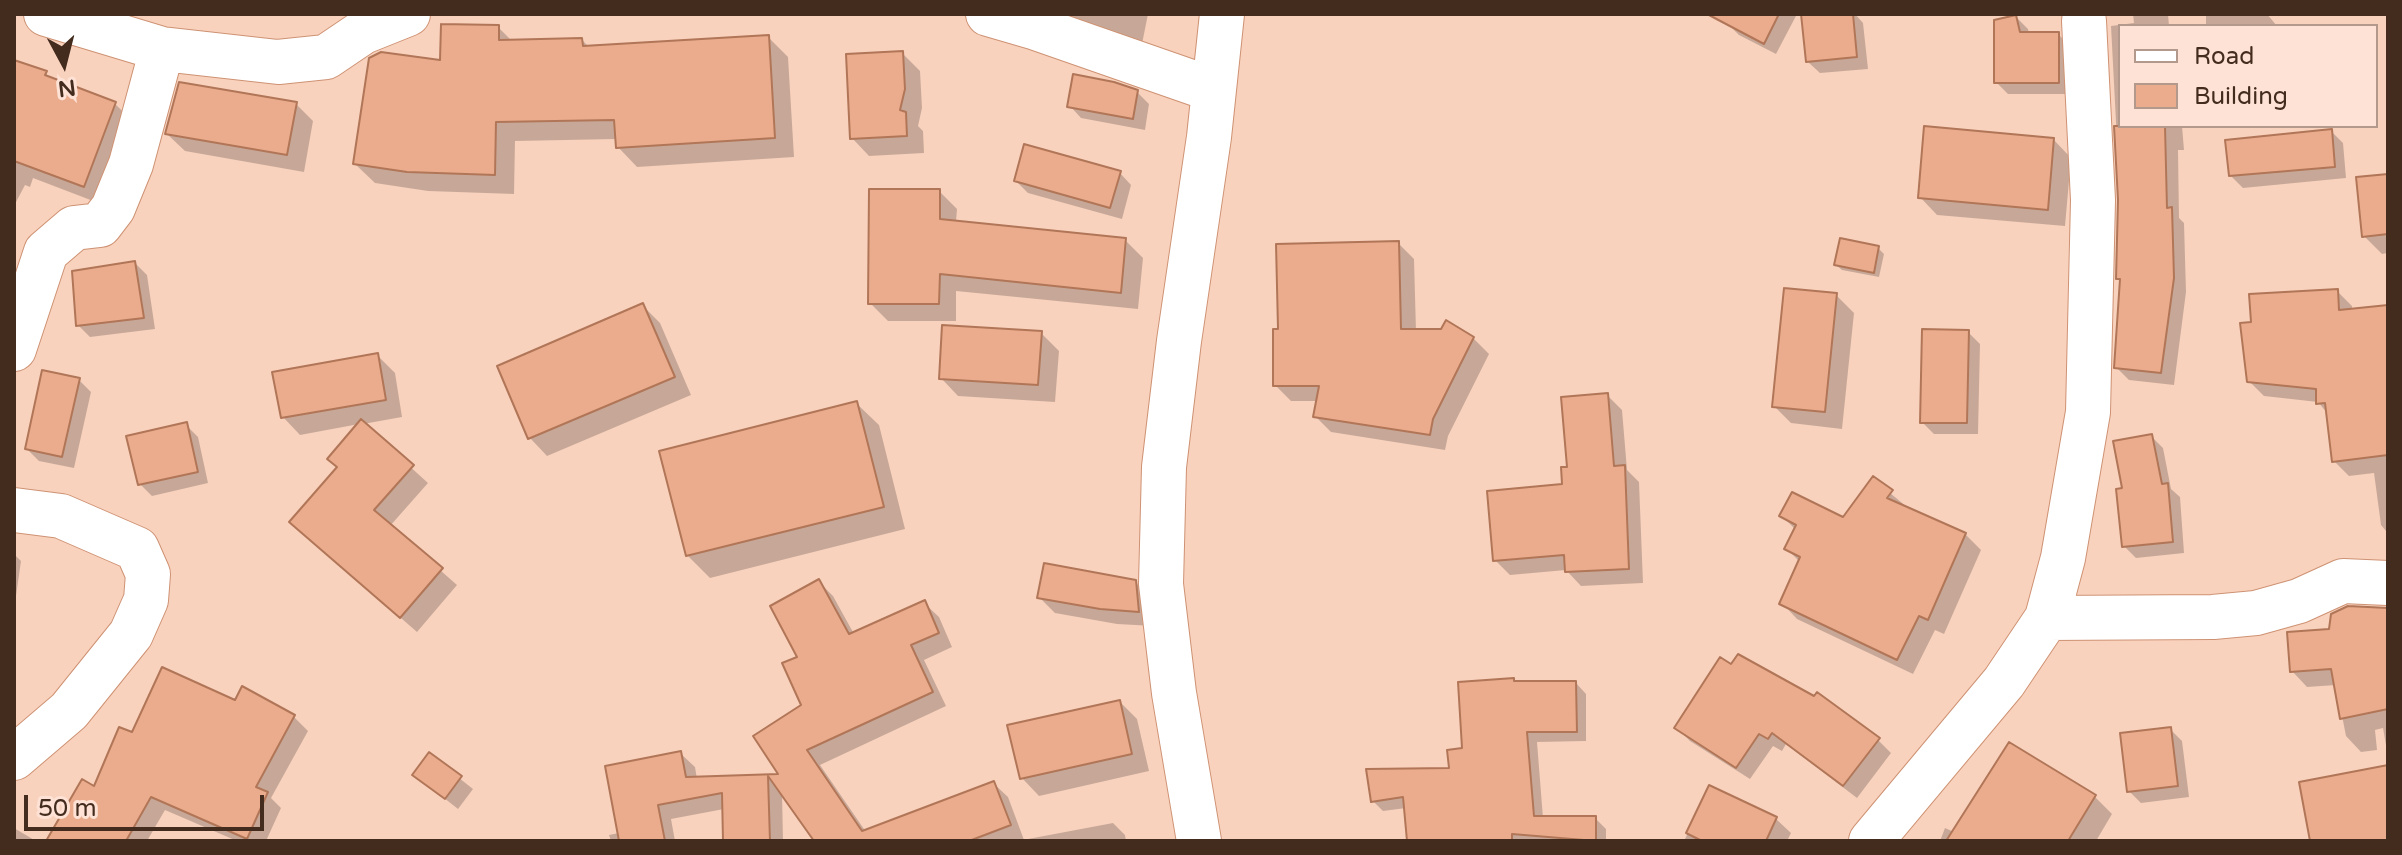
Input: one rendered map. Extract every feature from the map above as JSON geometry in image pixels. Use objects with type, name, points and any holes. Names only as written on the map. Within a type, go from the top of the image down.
[{"type":"street","points":[[46,14],[162,49],[278,62],[326,57],[363,32],[408,14]]},
{"type":"street","points":[[988,14],[1214,90]]},
{"type":"street","points":[[1199,841],[1174,693],[1161,584],[1164,467],[1179,341],[1195,244],[1222,14]]},
{"type":"street","points":[[1871,841],[2004,682],[2047,618],[2063,558],[2088,412],[2093,200],[2084,21]]},
{"type":"street","points":[[14,349],[46,252],[74,228],[100,225],[113,208],[131,164],[162,49]]},
{"type":"street","points":[[14,510],[61,516],[96,529],[137,549],[148,574],[146,600],[131,634],[69,711],[14,758]]},
{"type":"street","points":[[2047,618],[2213,617],[2256,613],[2299,601],[2343,581],[2388,583]]},
{"type":"building","points":[[1707,14],[1779,14],[1764,44]]},
{"type":"building","points":[[1801,14],[1853,14],[1857,57],[1806,62]]},
{"type":"building","points":[[2016,15],[2020,32],[2059,32],[2059,83],[1994,83],[1994,20]]},
{"type":"building","points":[[441,24],[499,25],[499,40],[582,38],[583,46],[769,35],[775,138],[616,148],[614,120],[496,122],[495,175],[407,172],[353,164],[369,58],[381,52],[440,60]]},
{"type":"building","points":[[903,51],[905,89],[900,110],[906,112],[907,136],[850,139],[846,54]]},
{"type":"building","points":[[14,60],[116,102],[84,187],[14,161]]},
{"type":"building","points":[[1073,74],[1138,90],[1133,119],[1067,107]]},
{"type":"building","points":[[179,82],[297,102],[287,155],[165,134]]},
{"type":"building","points":[[1924,126],[2054,138],[2048,210],[1918,198]]},
{"type":"building","points":[[2114,126],[2165,128],[2167,208],[2172,207],[2174,278],[2161,373],[2114,368],[2120,279],[2116,279],[2118,200]]},
{"type":"building","points":[[2332,129],[2335,167],[2229,176],[2225,140]]},
{"type":"building","points":[[1024,144],[1121,171],[1110,208],[1014,181]]},
{"type":"building","points":[[2388,174],[2388,234],[2362,237],[2356,177]]},
{"type":"building","points":[[869,189],[940,189],[940,219],[1126,238],[1121,293],[940,274],[939,304],[868,304]]},
{"type":"building","points":[[1840,238],[1879,246],[1874,273],[1834,265]]},
{"type":"building","points":[[1399,241],[1401,329],[1441,329],[1446,320],[1474,337],[1433,419],[1430,435],[1313,417],[1319,386],[1273,386],[1273,329],[1278,329],[1276,244]]},
{"type":"building","points":[[135,261],[144,318],[76,326],[72,271]]},
{"type":"building","points":[[1784,288],[1837,293],[1825,412],[1772,407]]},
{"type":"building","points":[[2338,289],[2339,310],[2388,305],[2388,455],[2332,462],[2325,403],[2316,404],[2316,389],[2247,382],[2240,323],[2251,322],[2249,294]]},
{"type":"building","points":[[643,303],[675,377],[528,439],[497,366]]},
{"type":"building","points":[[942,325],[1042,331],[1038,385],[939,379]]},
{"type":"building","points":[[1922,329],[1969,330],[1967,423],[1920,423]]},
{"type":"building","points":[[378,353],[386,400],[281,418],[272,372]]},
{"type":"building","points":[[42,370],[80,378],[62,457],[25,449]]},
{"type":"building","points":[[1608,393],[1614,466],[1625,465],[1629,569],[1565,572],[1564,555],[1493,561],[1487,491],[1562,484],[1561,467],[1567,467],[1561,397]]},
{"type":"building","points":[[857,401],[884,507],[686,556],[659,451]]},
{"type":"building","points":[[361,419],[414,465],[374,510],[443,568],[400,618],[289,522],[337,467],[327,459]]},
{"type":"building","points":[[187,422],[198,472],[138,485],[126,436]]},
{"type":"building","points":[[2152,434],[2162,484],[2168,483],[2173,542],[2122,547],[2116,489],[2122,488],[2113,441]]},
{"type":"building","points":[[1873,476],[1893,490],[1887,498],[1966,533],[1928,620],[1919,616],[1897,660],[1779,604],[1800,557],[1784,549],[1796,525],[1779,516],[1792,492],[1843,517]]},
{"type":"building","points":[[1044,563],[1136,580],[1139,612],[1037,598]]},
{"type":"building","points":[[819,579],[849,634],[925,600],[939,633],[911,645],[933,692],[807,750],[862,831],[994,781],[1011,825],[969,841],[814,841],[768,776],[770,841],[723,841],[722,793],[658,805],[665,841],[619,841],[605,766],[681,751],[686,777],[778,774],[753,736],[801,705],[782,663],[797,657],[770,606]]},
{"type":"building","points":[[2348,606],[2388,608],[2388,709],[2340,719],[2331,669],[2290,672],[2287,632],[2329,629],[2331,614]]},
{"type":"building","points":[[1738,654],[1814,696],[1817,692],[1880,738],[1843,786],[1772,733],[1768,739],[1759,734],[1736,768],[1674,728],[1720,657],[1731,664]]},
{"type":"building","points":[[162,667],[235,700],[242,686],[295,715],[256,787],[268,792],[247,839],[151,797],[126,841],[46,841],[82,779],[94,786],[119,727],[132,732]]},
{"type":"building","points":[[1514,678],[1514,681],[1576,681],[1577,732],[1527,732],[1534,816],[1596,816],[1596,841],[1512,834],[1512,841],[1407,841],[1403,797],[1371,802],[1366,769],[1449,768],[1447,750],[1462,748],[1458,682]]},
{"type":"building","points":[[1120,700],[1132,754],[1020,779],[1007,725]]},
{"type":"building","points":[[2171,727],[2178,786],[2127,792],[2120,733]]},
{"type":"building","points":[[2009,742],[2096,795],[2068,841],[1946,841]]},
{"type":"building","points":[[429,752],[462,776],[445,799],[412,775]]},
{"type":"building","points":[[2388,765],[2388,841],[2310,841],[2299,782]]},
{"type":"building","points":[[1709,785],[1777,817],[1766,841],[1702,841],[1686,833]]}]
